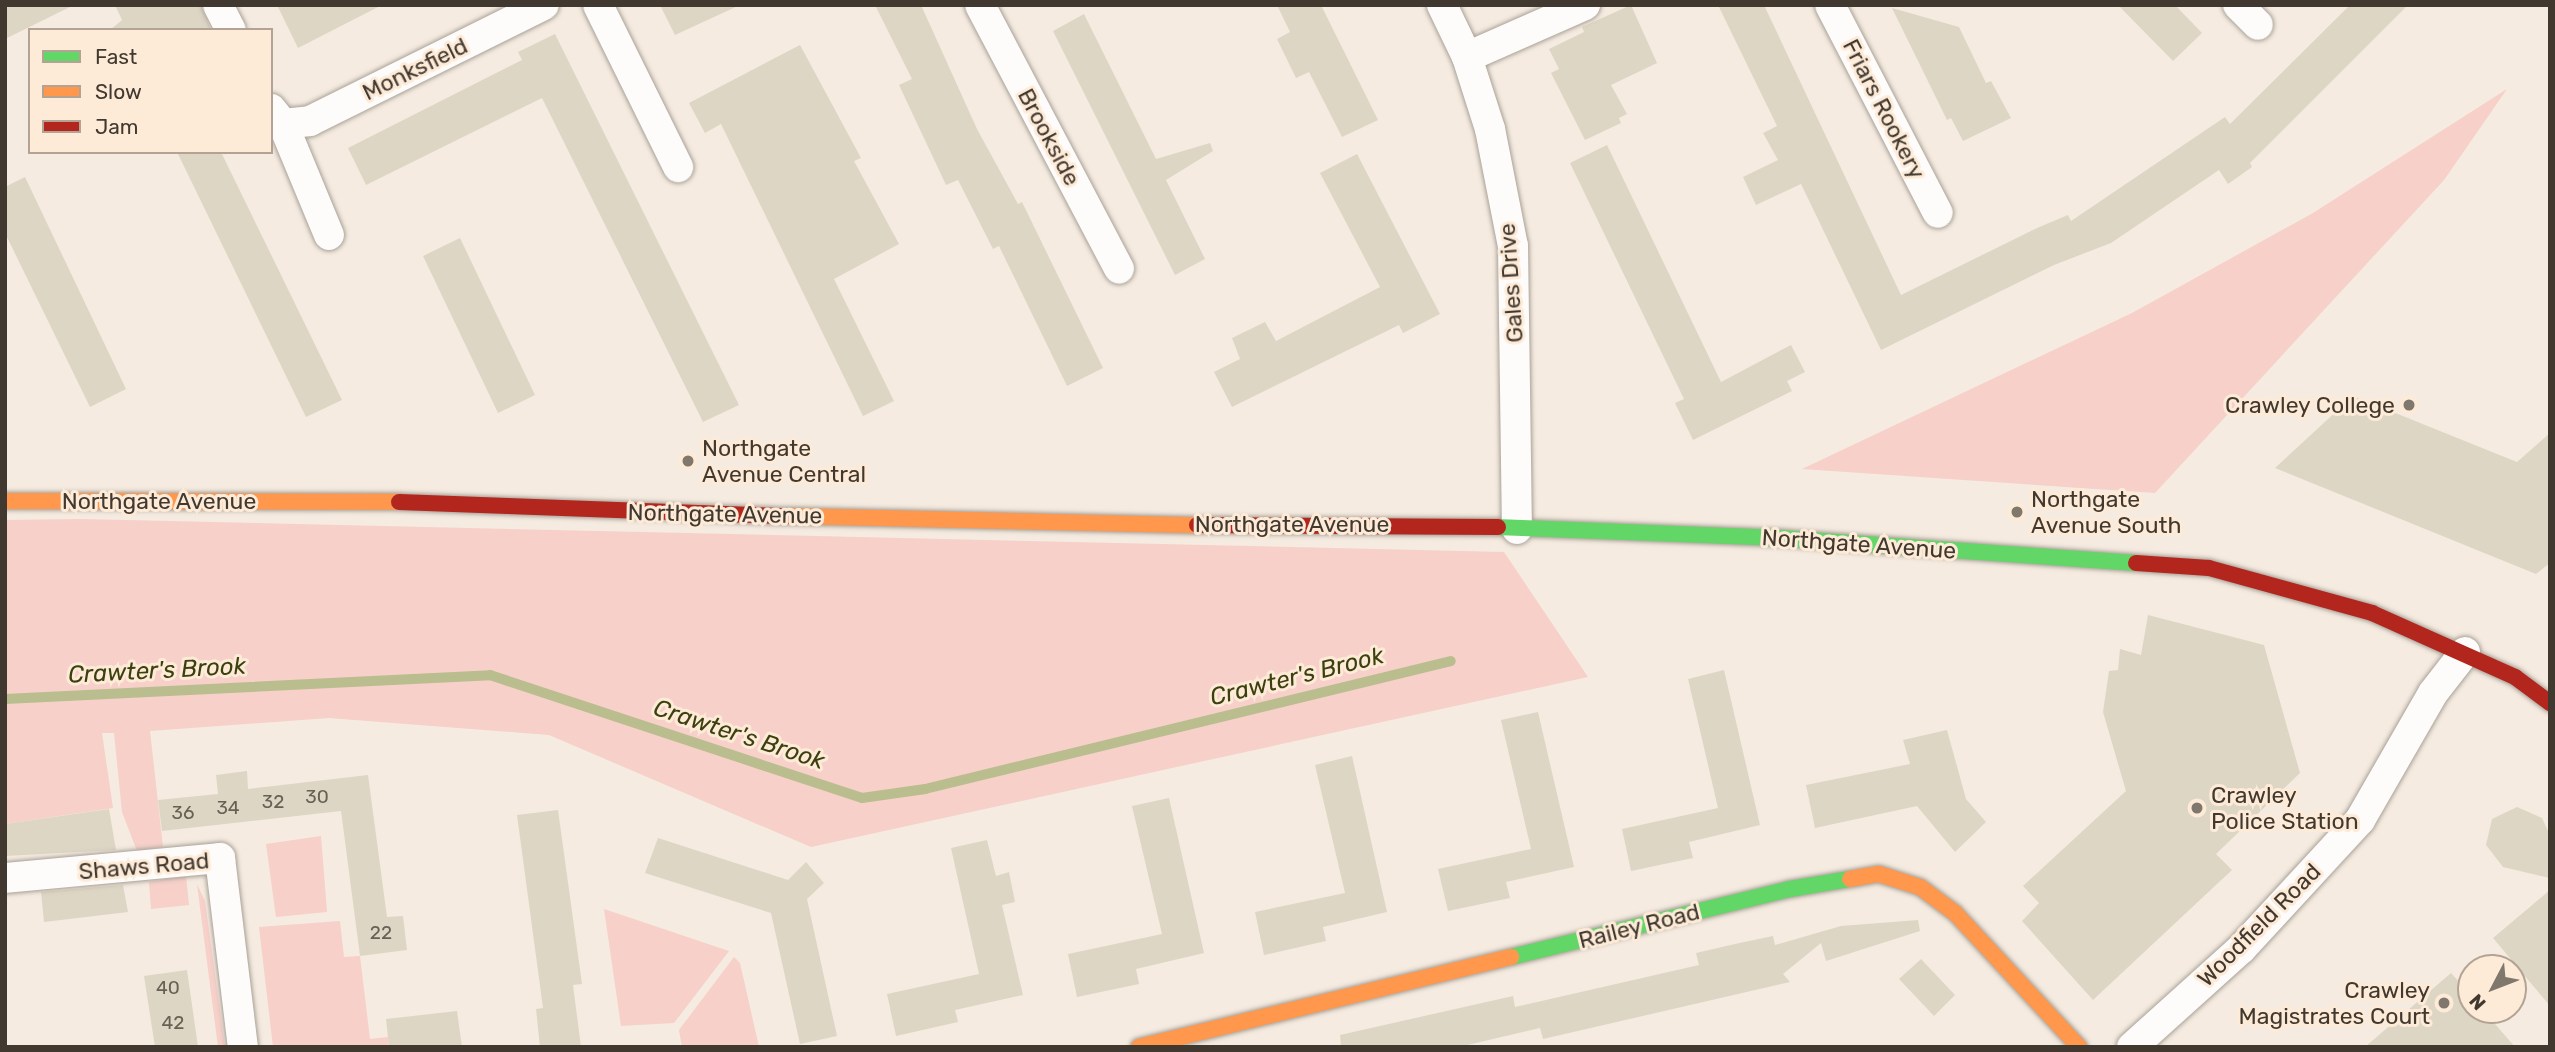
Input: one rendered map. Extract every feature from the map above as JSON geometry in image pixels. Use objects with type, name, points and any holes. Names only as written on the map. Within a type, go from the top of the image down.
[{"type":"main road","name":"Northgate Avenue","points":[[5,501],[455,502],[592,512],[1517,529],[1780,538],[2209,568],[2372,613],[2465,652],[2515,677],[2550,703]]},
{"type":"main road","name":"Railey Road","points":[[1139,1047],[1790,890],[1879,874],[1920,887],[1955,913],[2079,1047]]},
{"type":"street","points":[[218,5],[230,28]]},
{"type":"street","name":"Monksfield","points":[[277,116],[310,121],[544,5]]},
{"type":"street","points":[[598,5],[678,167]]},
{"type":"street","name":"Brookside","points":[[980,5],[1119,269]]},
{"type":"street","name":"Gales Drive","points":[[1442,5],[1467,57],[1490,130],[1513,246],[1517,529]]},
{"type":"street","points":[[1467,57],[1585,5]]},
{"type":"street","name":"Friars Rookery","points":[[1830,5],[1938,213]]},
{"type":"street","points":[[277,116],[330,235]]},
{"type":"street","name":"Woodfield Road","points":[[2132,1047],[2241,948],[2360,820],[2433,693],[2465,652]]},
{"type":"street","name":"Shaws Road","points":[[5,878],[220,858],[243,1047]]},
{"type":"shaded area","points":[[2507,89],[2444,180],[2155,493],[1802,469],[2132,313],[2313,213]]},
{"type":"shaded area","points":[[81,519],[1504,552],[1588,677],[811,847],[549,735],[329,718],[150,731],[163,847],[137,851],[122,812],[114,733],[102,733],[113,808],[5,824],[5,520]]},
{"type":"shaded area","points":[[321,836],[327,912],[276,917],[266,844]]},
{"type":"shaded area","points":[[186,876],[189,905],[151,909],[149,882]]},
{"type":"shaded area","points":[[197,884],[205,901],[225,1047],[218,1047]]},
{"type":"shaded area","points":[[604,909],[729,951],[674,1023],[621,1026]]},
{"type":"shaded area","points":[[340,921],[344,957],[360,956],[370,1039],[388,1037],[389,1047],[273,1047],[259,927]]},
{"type":"shaded area","points":[[734,957],[740,963],[759,1047],[682,1047],[679,1030]]},
{"type":"building","points":[[5,5],[74,5],[5,39]]},
{"type":"building","points":[[115,5],[201,5],[210,28],[112,28],[122,20]]},
{"type":"building","points":[[277,5],[382,5],[298,48]]},
{"type":"building","points":[[660,5],[740,5],[675,35]]},
{"type":"building","points":[[875,5],[921,5],[977,129],[1018,204],[1022,202],[1103,368],[1067,386],[999,246],[993,249],[958,180],[946,185],[899,85],[912,79]]},
{"type":"building","points":[[1277,5],[1321,5],[1378,120],[1342,137],[1309,72],[1296,78],[1277,39],[1290,32]]},
{"type":"building","points":[[1631,5],[1657,63],[1611,85],[1627,114],[1619,118],[1621,123],[1585,140],[1551,73],[1559,69],[1549,49],[1584,32],[1582,27]]},
{"type":"building","points":[[1718,5],[1764,5],[1901,295],[2037,228],[2068,215],[2071,221],[2225,117],[2230,124],[2350,5],[2408,5],[2250,163],[2252,167],[2228,184],[2219,170],[2111,243],[2054,265],[1881,350],[1801,184],[1756,205],[1743,177],[1778,160],[1763,133],[1777,126]]},
{"type":"building","points":[[2118,5],[2175,5],[2202,33],[2173,61]]},
{"type":"building","points":[[1892,8],[1959,27],[1986,83],[1991,81],[2011,118],[1963,141],[1951,118],[1947,120]]},
{"type":"building","points":[[1084,14],[1156,159],[1210,143],[1213,151],[1166,180],[1205,259],[1175,275],[1053,31]]},
{"type":"building","points":[[555,34],[739,405],[703,422],[542,98],[366,185],[348,148],[522,60],[518,52]]},
{"type":"building","points":[[800,45],[861,158],[854,161],[899,244],[834,279],[894,401],[863,416],[721,124],[705,133],[689,103]]},
{"type":"building","points":[[1607,145],[1721,382],[1791,345],[1805,372],[1787,381],[1792,391],[1693,440],[1675,403],[1684,399],[1570,163]]},
{"type":"building","points":[[178,154],[222,154],[342,400],[306,417]]},
{"type":"building","points":[[1357,154],[1440,314],[1403,333],[1399,325],[1232,407],[1214,372],[1240,359],[1232,338],[1265,322],[1276,341],[1380,287],[1320,173]]},
{"type":"building","points":[[25,177],[126,389],[90,407],[5,233],[5,187]]},
{"type":"building","points":[[460,238],[535,395],[498,413],[423,256]]},
{"type":"building","points":[[2353,396],[2517,462],[2550,433],[2550,563],[2536,574],[2275,468]]},
{"type":"building","name":"Crawley Police Station","points":[[2148,615],[2264,645],[2300,773],[2216,854],[2232,870],[2093,1000],[2022,921],[2039,903],[2023,886],[2126,791],[2103,712],[2109,671],[2118,670],[2120,649],[2141,655]]},
{"type":"building","points":[[1724,670],[1760,825],[1689,842],[1693,858],[1631,871],[1622,829],[1718,808],[1688,679]]},
{"type":"building","points":[[1538,712],[1574,867],[1506,882],[1510,898],[1448,911],[1438,869],[1531,849],[1501,720]]},
{"type":"building","points":[[1947,730],[1966,799],[1986,822],[1955,852],[1917,806],[1815,828],[1806,785],[1910,764],[1903,740]]},
{"type":"building","points":[[1352,756],[1387,912],[1323,927],[1326,941],[1264,955],[1255,912],[1345,893],[1315,765]]},
{"type":"building","points":[[247,771],[248,789],[368,775],[387,917],[403,916],[407,950],[360,956],[341,811],[162,831],[158,800],[218,794],[216,775]]},
{"type":"building","points":[[1169,798],[1204,953],[1136,969],[1139,984],[1077,997],[1068,954],[1162,934],[1132,806]]},
{"type":"building","points":[[2517,807],[2542,818],[2548,831],[2549,878],[2503,867],[2486,845],[2492,819]]},
{"type":"building","points":[[109,809],[116,850],[5,856],[5,824]]},
{"type":"building","points":[[558,810],[582,984],[573,985],[581,1047],[540,1047],[536,1009],[543,1008],[517,815]]},
{"type":"building","points":[[658,838],[788,880],[806,862],[824,883],[807,899],[837,1036],[800,1044],[771,913],[645,873]]},
{"type":"building","points":[[987,840],[996,876],[1009,872],[1015,902],[1002,905],[1023,995],[955,1010],[958,1022],[896,1036],[887,994],[979,974],[951,848]]},
{"type":"building","points":[[123,885],[128,912],[44,922],[41,892]]},
{"type":"building","points":[[2550,890],[2550,1006],[2527,979],[2527,954],[2506,954],[2493,938]]},
{"type":"building","points":[[1918,920],[1920,931],[1826,961],[1821,943],[1783,974],[1790,982],[1543,1039],[1540,1028],[1459,1047],[1341,1047],[1340,1035],[1513,996],[1515,1007],[1699,965],[1696,953],[1735,944],[1773,936],[1775,945],[1841,926]]},
{"type":"building","points":[[1921,959],[1955,995],[1934,1016],[1899,979]]},
{"type":"building","points":[[187,970],[198,1047],[155,1047],[144,976]]},
{"type":"building","name":"Crawley Magistrates Court","points":[[2451,973],[2457,980],[2457,1024],[2495,1024],[2515,1047],[2365,1047]]},
{"type":"building","points":[[457,1011],[462,1047],[389,1047],[386,1019]]},
{"type":"waterway","name":"Crawter's Brook","points":[[5,699],[490,675],[862,798],[925,789],[1451,661]]},
{"type":"traffic: fast","points":[[1498,527],[1780,538],[2136,563]]},
{"type":"traffic: fast","points":[[1511,957],[1790,889],[1850,879]]},
{"type":"traffic: slow","points":[[5,501],[399,502]]},
{"type":"traffic: slow","points":[[787,516],[1197,525]]},
{"type":"traffic: slow","points":[[1850,879],[1879,874],[1920,887],[1955,913],[2079,1047]]},
{"type":"traffic: slow","points":[[1139,1047],[1511,957]]},
{"type":"traffic: jam","points":[[399,502],[787,516]]},
{"type":"traffic: jam","points":[[1197,525],[1498,527]]},
{"type":"traffic: jam","points":[[2136,563],[2209,568],[2372,613],[2515,677],[2550,703]]},
{"type":"place","name":"Crawley College","points":[[2409,405]]},
{"type":"place","name":"Northgate Avenue Central","points":[[688,461]]},
{"type":"place","name":"Northgate Avenue South","points":[[2017,512]]},
{"type":"place","name":"Crawley Police Station","points":[[2197,808]]},
{"type":"place","name":"Crawley Magistrates Court","points":[[2444,1003]]}]
